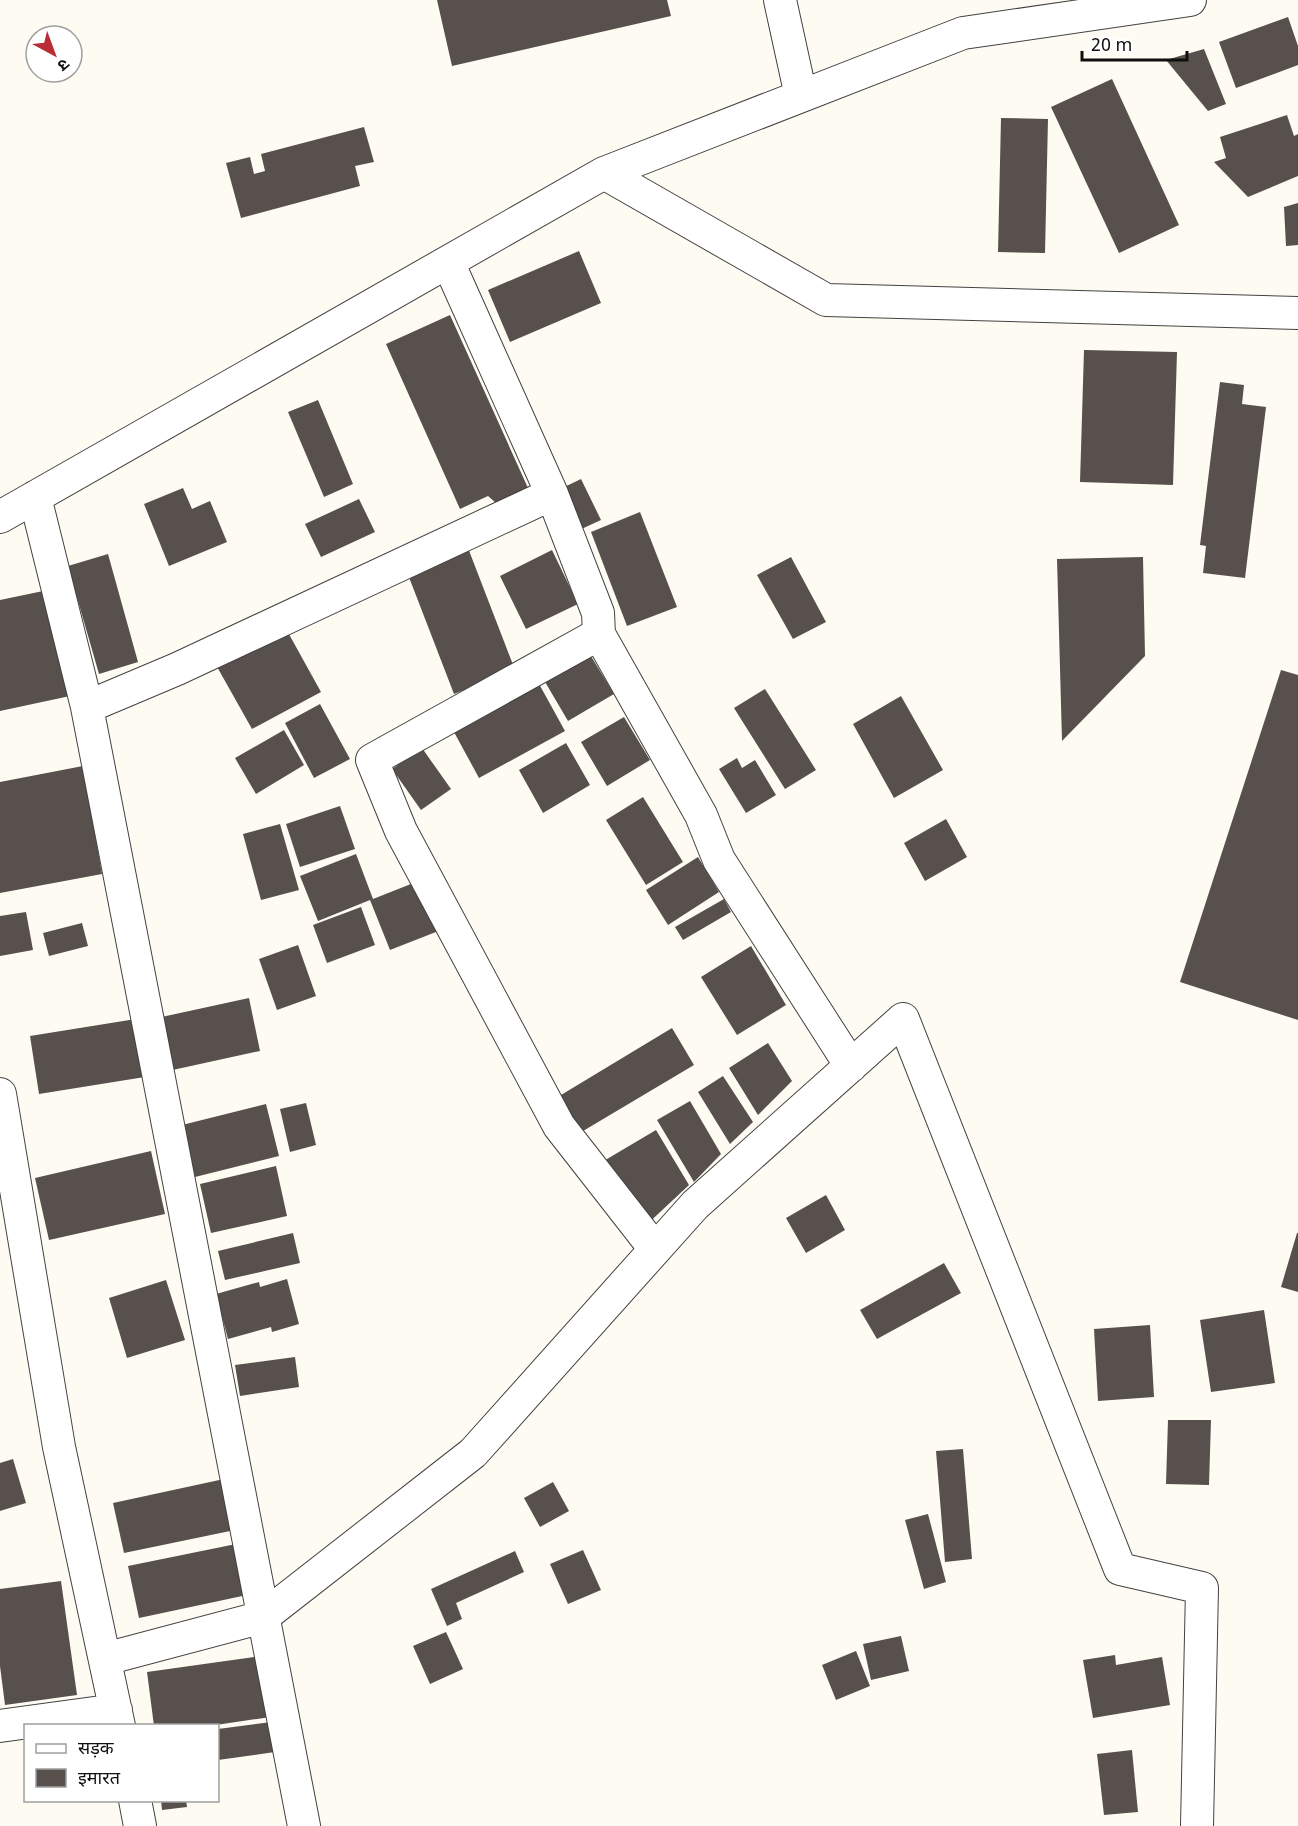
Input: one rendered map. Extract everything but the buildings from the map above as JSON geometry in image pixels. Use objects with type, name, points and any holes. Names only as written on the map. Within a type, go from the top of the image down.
[{"type":"street","points":[[780,0],[801,96]]},
{"type":"street","points":[[0,517],[604,173],[963,33],[1190,0]]},
{"type":"street","points":[[604,173],[826,300],[1298,314]]},
{"type":"street","points":[[448,262],[552,494],[598,613],[599,634],[701,815],[719,860],[851,1066]]},
{"type":"street","points":[[87,707],[177,669],[552,494]]},
{"type":"street","points":[[35,497],[87,707],[304,1826]]},
{"type":"street","points":[[599,634],[372,760],[401,831],[559,1126],[655,1249]]},
{"type":"street","points":[[105,1659],[263,1617],[473,1453],[695,1205],[903,1019],[1120,1569],[1202,1588],[1197,1826]]},
{"type":"street","points":[[0,1094],[59,1447],[117,1718],[0,1725]]},
{"type":"street","points":[[135,1802],[140,1826]]}]
